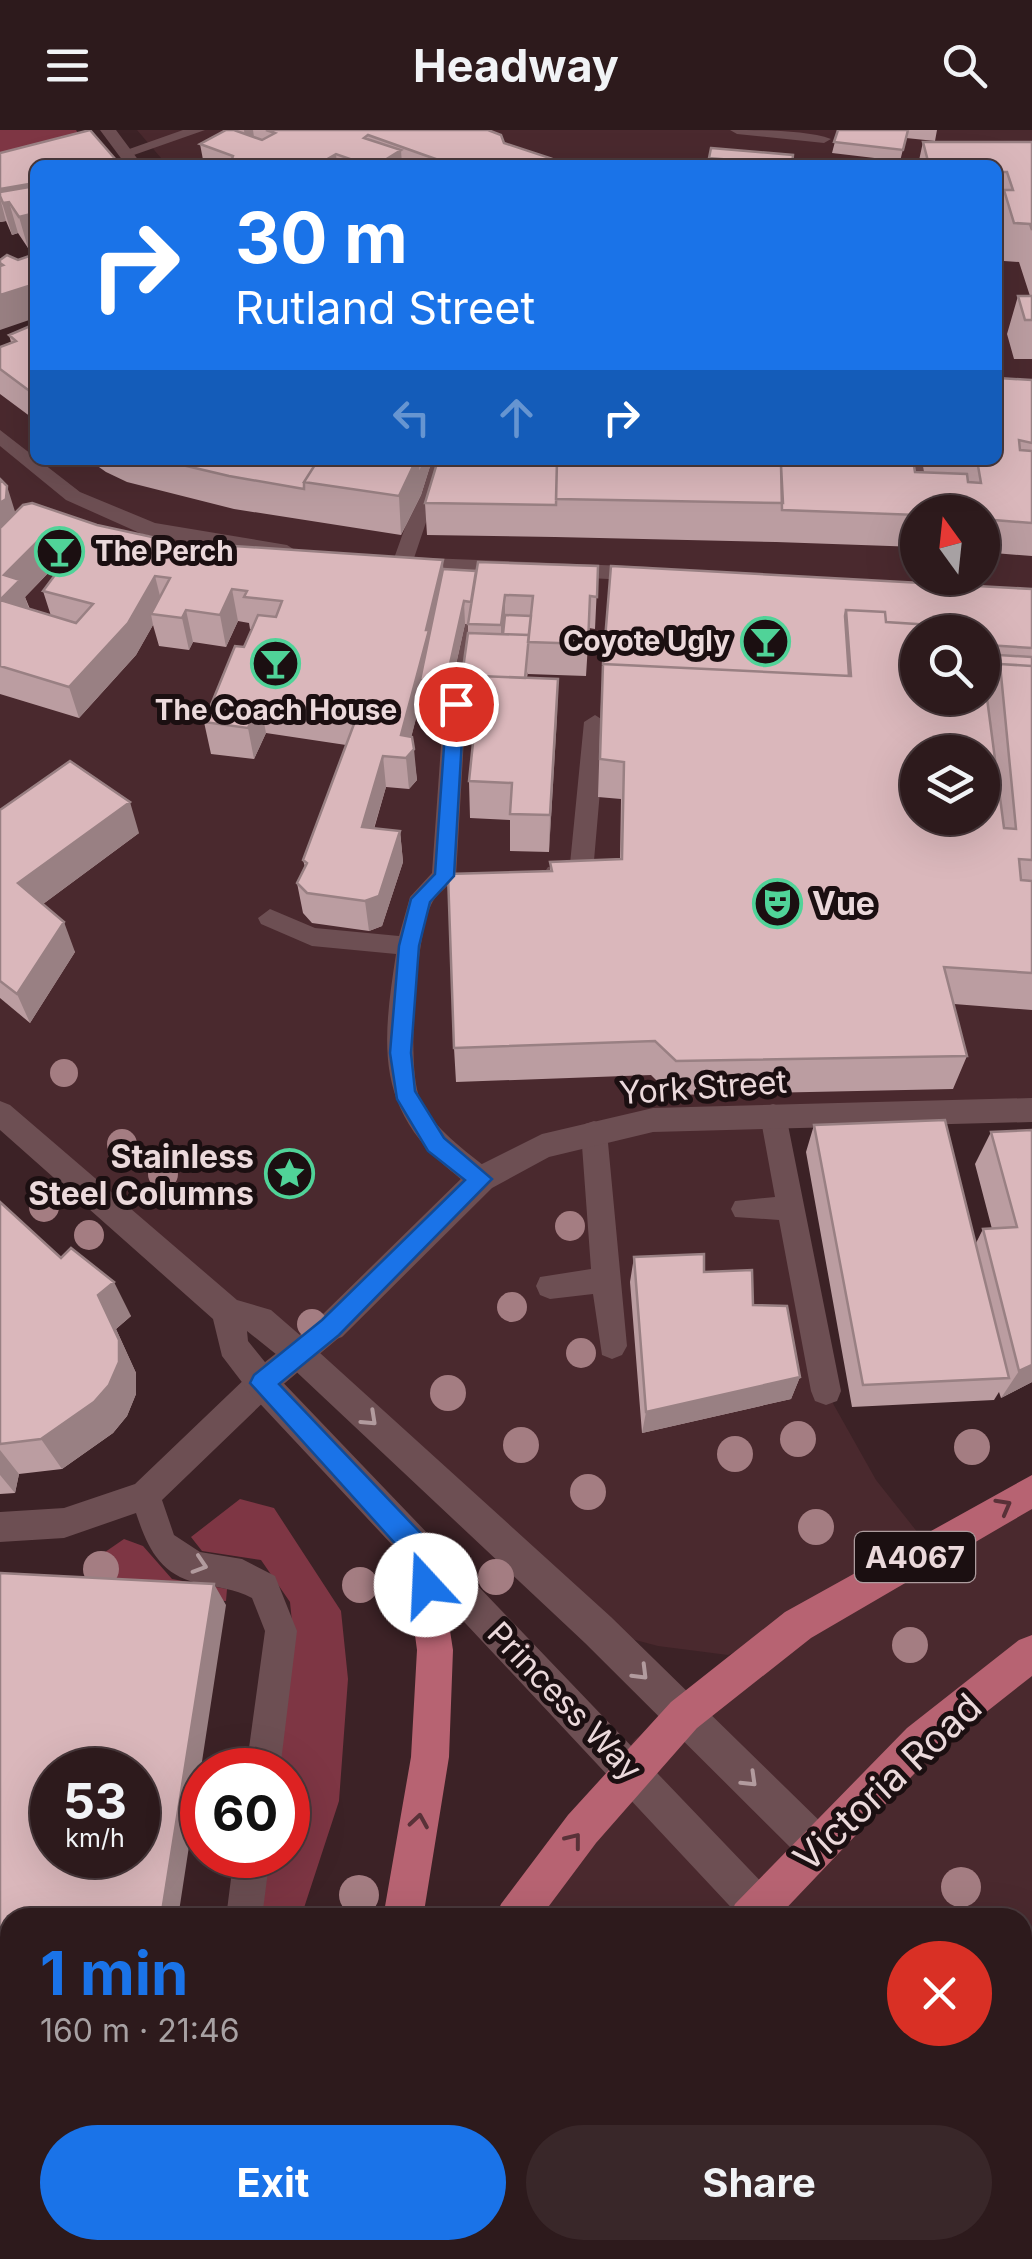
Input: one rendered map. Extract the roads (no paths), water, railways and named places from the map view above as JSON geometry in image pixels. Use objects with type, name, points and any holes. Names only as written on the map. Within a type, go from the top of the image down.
[{"type":"main road","name":"A4067","points":[[522,1908],[582,1828],[684,1715],[798,1625],[1032,1490]]},
{"type":"main road","points":[[406,1908],[430,1757],[435,1650],[421,1553]]},
{"type":"main road","name":"Victoria Road","points":[[757,1908],[920,1741],[1032,1653]]},
{"type":"street","points":[[108,130],[130,159]]},
{"type":"street","points":[[0,436],[67,501],[150,528],[309,554]]},
{"type":"street","points":[[918,465],[923,495]]},
{"type":"street","points":[[393,563],[678,575]]},
{"type":"street","points":[[471,594],[480,566]]},
{"type":"street","points":[[456,704],[469,624]]},
{"type":"street","name":"York Street","points":[[331,1327],[480,1179],[542,1146],[654,1120],[1032,1110]]},
{"type":"street","points":[[0,1114],[228,1312],[260,1320],[298,1353],[598,1630],[816,1845]]},
{"type":"street","name":"Princess Way","points":[[228,1312],[233,1346],[262,1383],[635,1773],[750,1908]]},
{"type":"lane","points":[[130,159],[198,130]]},
{"type":"lane","points":[[738,130],[824,139]]},
{"type":"lane","points":[[393,563],[436,465]]},
{"type":"lane","points":[[456,704],[454,876],[421,899],[409,946],[400,1053],[404,1093],[436,1144],[480,1179]]},
{"type":"lane","points":[[522,874],[581,872],[595,722]]},
{"type":"lane","points":[[270,918],[312,938],[409,946]]},
{"type":"lane","points":[[772,1115],[826,1391]]},
{"type":"lane","points":[[594,1132],[612,1346]]},
{"type":"lane","points":[[745,1209],[790,1208]]},
{"type":"lane","points":[[550,1286],[608,1280]]},
{"type":"lane","points":[[0,1527],[64,1524],[145,1494],[262,1383],[331,1327]]},
{"type":"lane","points":[[145,1494],[162,1545],[194,1567],[242,1574],[264,1588],[281,1630],[266,1748]]},
{"type":"lane","points":[[245,1908],[249,1878]]},
{"type":"place","name":"The Perch","points":[[60,551]]},
{"type":"place","name":"Coyote Ugly","points":[[765,641]]},
{"type":"place","name":"The Coach House","points":[[276,663]]},
{"type":"place","name":"Vue","points":[[777,903]]},
{"type":"place","name":"Stainless Steel Columns","points":[[289,1174]]}]
